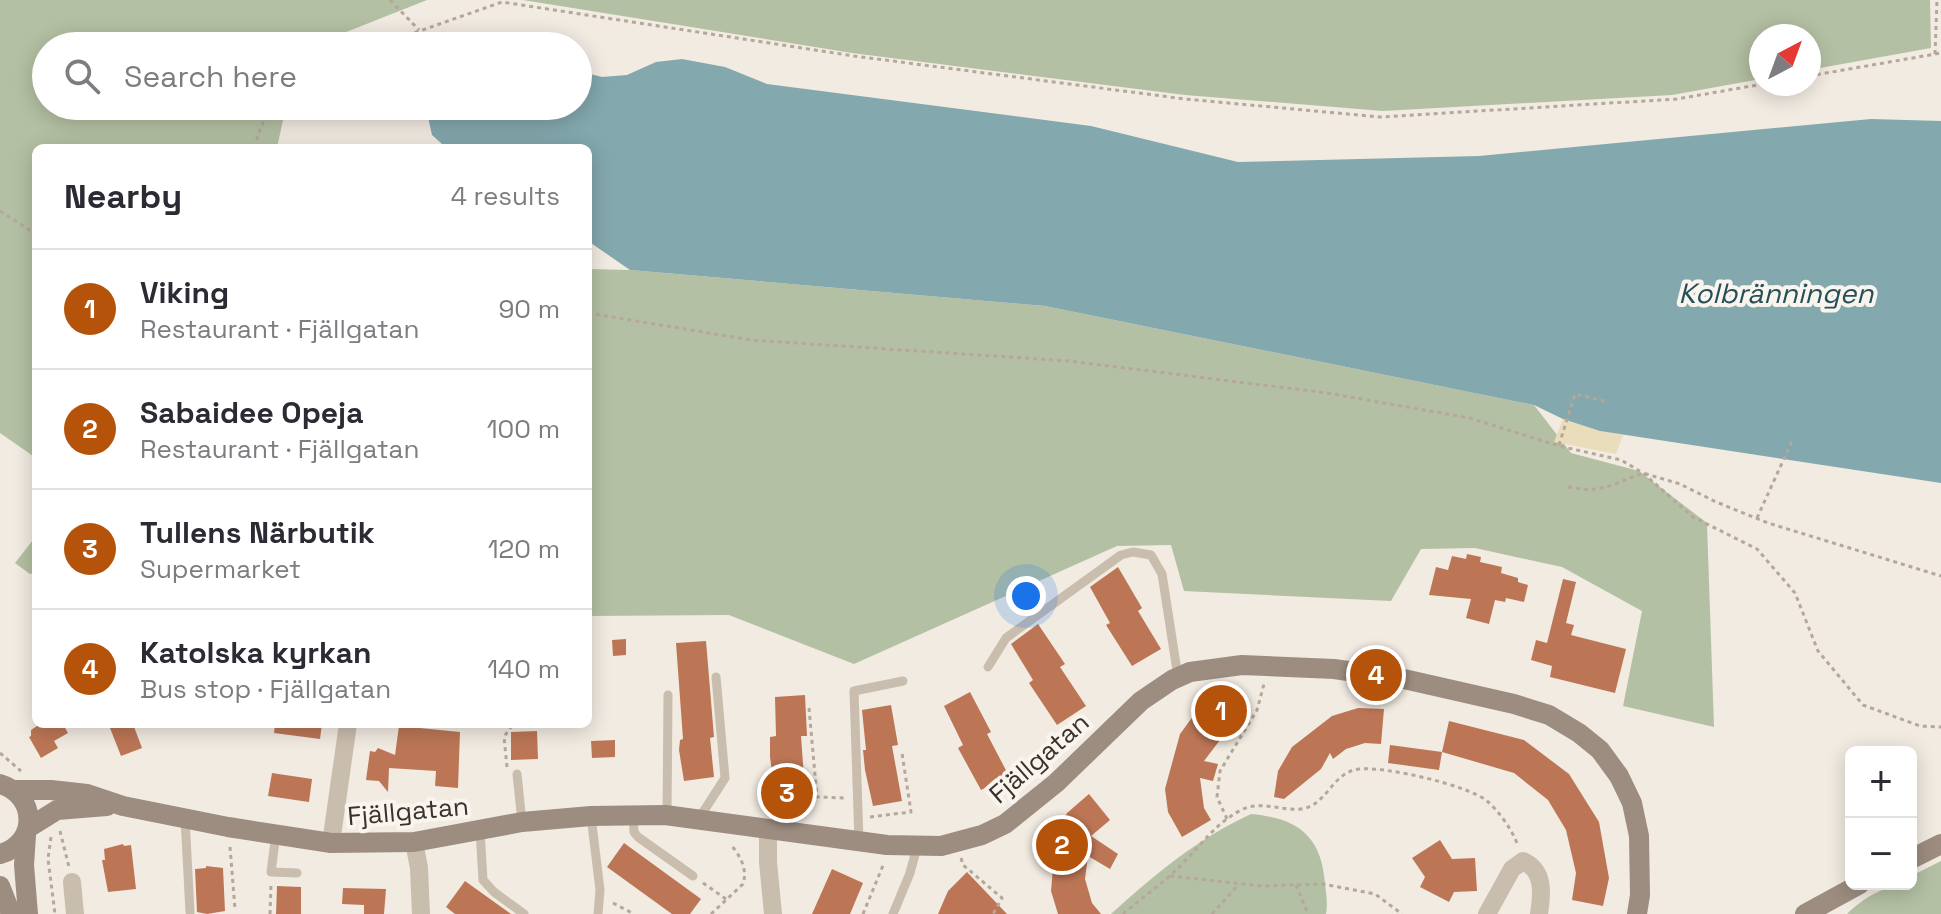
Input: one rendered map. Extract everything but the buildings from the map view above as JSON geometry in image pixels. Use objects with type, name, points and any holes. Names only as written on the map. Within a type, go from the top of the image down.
[{"type":"street","name":"Fjällgatan","points":[[5,784],[87,794],[123,806],[331,843],[414,842],[522,822],[633,815],[667,816],[887,845],[917,847],[956,844],[1005,824],[1028,807],[1141,701],[1158,687],[1178,677],[1190,672],[1269,665],[1334,669],[1404,679],[1514,704],[1549,715],[1579,733],[1600,750],[1619,776],[1632,803],[1639,836],[1640,895],[1637,914]]},
{"type":"street","points":[[331,843],[347,728]]},
{"type":"street","points":[[5,784],[26,804],[29,816],[24,865],[28,914]]},
{"type":"street","name":"Fjällgatan","points":[[0,854],[14,849],[27,832],[57,810],[123,806]]},
{"type":"street","points":[[768,828],[773,914]]},
{"type":"street","points":[[414,842],[419,868],[421,914]]},
{"type":"street","points":[[1917,856],[1941,844]]},
{"type":"street","points":[[1487,914],[1512,869],[1523,861],[1529,864],[1542,885],[1539,914]]},
{"type":"street","points":[[72,882],[75,914]]},
{"type":"street","points":[[0,886],[11,914]]},
{"type":"street","points":[[1805,914],[1848,890]]},
{"type":"lane","points":[[988,667],[1006,638],[1121,555],[1133,552],[1151,555],[1162,574],[1178,677]]},
{"type":"lane","points":[[698,820],[725,778],[716,677]]},
{"type":"lane","points":[[859,841],[854,691],[903,681]]},
{"type":"lane","points":[[667,816],[668,695]]},
{"type":"lane","points":[[517,774],[522,822]]},
{"type":"lane","points":[[633,815],[634,832],[638,837],[693,876]]},
{"type":"lane","points":[[591,816],[600,895],[598,914]]},
{"type":"lane","points":[[185,818],[190,912]]},
{"type":"lane","points":[[480,831],[483,880],[524,914]]},
{"type":"lane","points":[[276,834],[271,872],[297,873]]},
{"type":"lane","points":[[893,914],[917,847]]},
{"type":"path","points":[[390,0],[419,30]]},
{"type":"path","points":[[1935,54],[1937,0]]},
{"type":"path","points":[[414,32],[502,2],[886,60],[1185,99],[1380,117],[1677,99],[1749,86]]},
{"type":"path","points":[[1821,74],[1941,53]]},
{"type":"path","points":[[258,144],[257,137],[264,120]]},
{"type":"path","points":[[0,211],[32,231]]},
{"type":"path","points":[[592,314],[751,340],[1069,361],[1327,393],[1470,418],[1559,446],[1621,460],[1643,473],[1693,517],[1757,549],[1795,593],[1818,651],[1863,705],[1920,726],[1941,727]]},
{"type":"path","points":[[1559,446],[1575,394],[1608,402]]},
{"type":"path","points":[[1757,518],[1792,441]]},
{"type":"path","points":[[1568,487],[1589,490],[1607,487],[1643,473],[1680,484],[1757,518],[1862,554],[1941,576]]},
{"type":"path","points":[[1227,819],[1217,797],[1220,771],[1257,710],[1269,665]]},
{"type":"path","points":[[809,708],[817,797],[858,799]]},
{"type":"path","points":[[510,728],[504,737],[505,766],[517,774]]},
{"type":"path","points":[[859,818],[911,812],[902,753]]},
{"type":"path","points":[[1123,914],[1182,865],[1219,823],[1245,808],[1270,806],[1302,809],[1321,801],[1332,783],[1357,769],[1404,774],[1459,787],[1487,801],[1515,836],[1523,861]]},
{"type":"path","points":[[711,914],[743,884],[745,877],[743,861],[726,839],[726,823]]},
{"type":"path","points":[[55,914],[50,889],[48,843],[58,824],[72,882]]},
{"type":"path","points":[[228,827],[235,909]]},
{"type":"path","points":[[956,844],[963,865],[1002,898],[993,914]]},
{"type":"path","points":[[863,914],[888,856],[887,845]]},
{"type":"path","points":[[270,914],[271,872]]},
{"type":"path","points":[[693,876],[726,899]]},
{"type":"path","points":[[1168,876],[1238,885],[1323,884],[1375,894],[1402,914]]},
{"type":"path","points":[[1212,914],[1238,885]]},
{"type":"path","points":[[1296,885],[1308,914]]},
{"type":"path","points":[[600,895],[634,914]]},
{"type":"green space","points":[[0,0],[427,0],[346,32],[32,32],[32,120],[283,120],[278,144],[32,144],[32,455],[0,433]]},
{"type":"green space","points":[[523,0],[1930,0],[1931,48],[1821,68],[1821,24],[1749,24],[1749,81],[1672,95],[1383,111],[1185,95],[852,53]]},
{"type":"green space","points":[[592,269],[1045,306],[1534,405],[1571,453],[1639,471],[1707,523],[1714,727],[1623,706],[1642,611],[1562,567],[1475,548],[1421,549],[1391,601],[1184,591],[1171,545],[1117,546],[854,664],[729,615],[592,616]]},
{"type":"green space","points":[[32,541],[32,573],[15,563]]},
{"type":"green space","points":[[1251,814],[1293,825],[1312,841],[1323,866],[1326,914],[1111,914],[1194,846]]},
{"type":"green space","points":[[1941,861],[1941,914],[1847,914],[1883,890],[1917,890],[1917,873]]},
{"type":"sand","points":[[1563,419],[1623,435],[1616,454],[1554,442]]},
{"type":"water","name":"Kolbränningen","points":[[682,59],[725,67],[767,84],[1091,126],[1238,162],[1479,156],[1871,119],[1941,121],[1941,483],[1600,431],[1534,405],[1045,306],[630,270],[592,244],[592,144],[442,144],[432,135],[429,120],[592,120],[592,74],[627,75],[656,62]]},
{"type":"place","name":"Katolska kyrkan","points":[[1376,675]]},
{"type":"place","name":"Viking","points":[[1221,711]]},
{"type":"place","name":"Tullens Närbutik","points":[[787,793]]},
{"type":"place","name":"Sabaidee Opeja","points":[[1062,845]]}]
